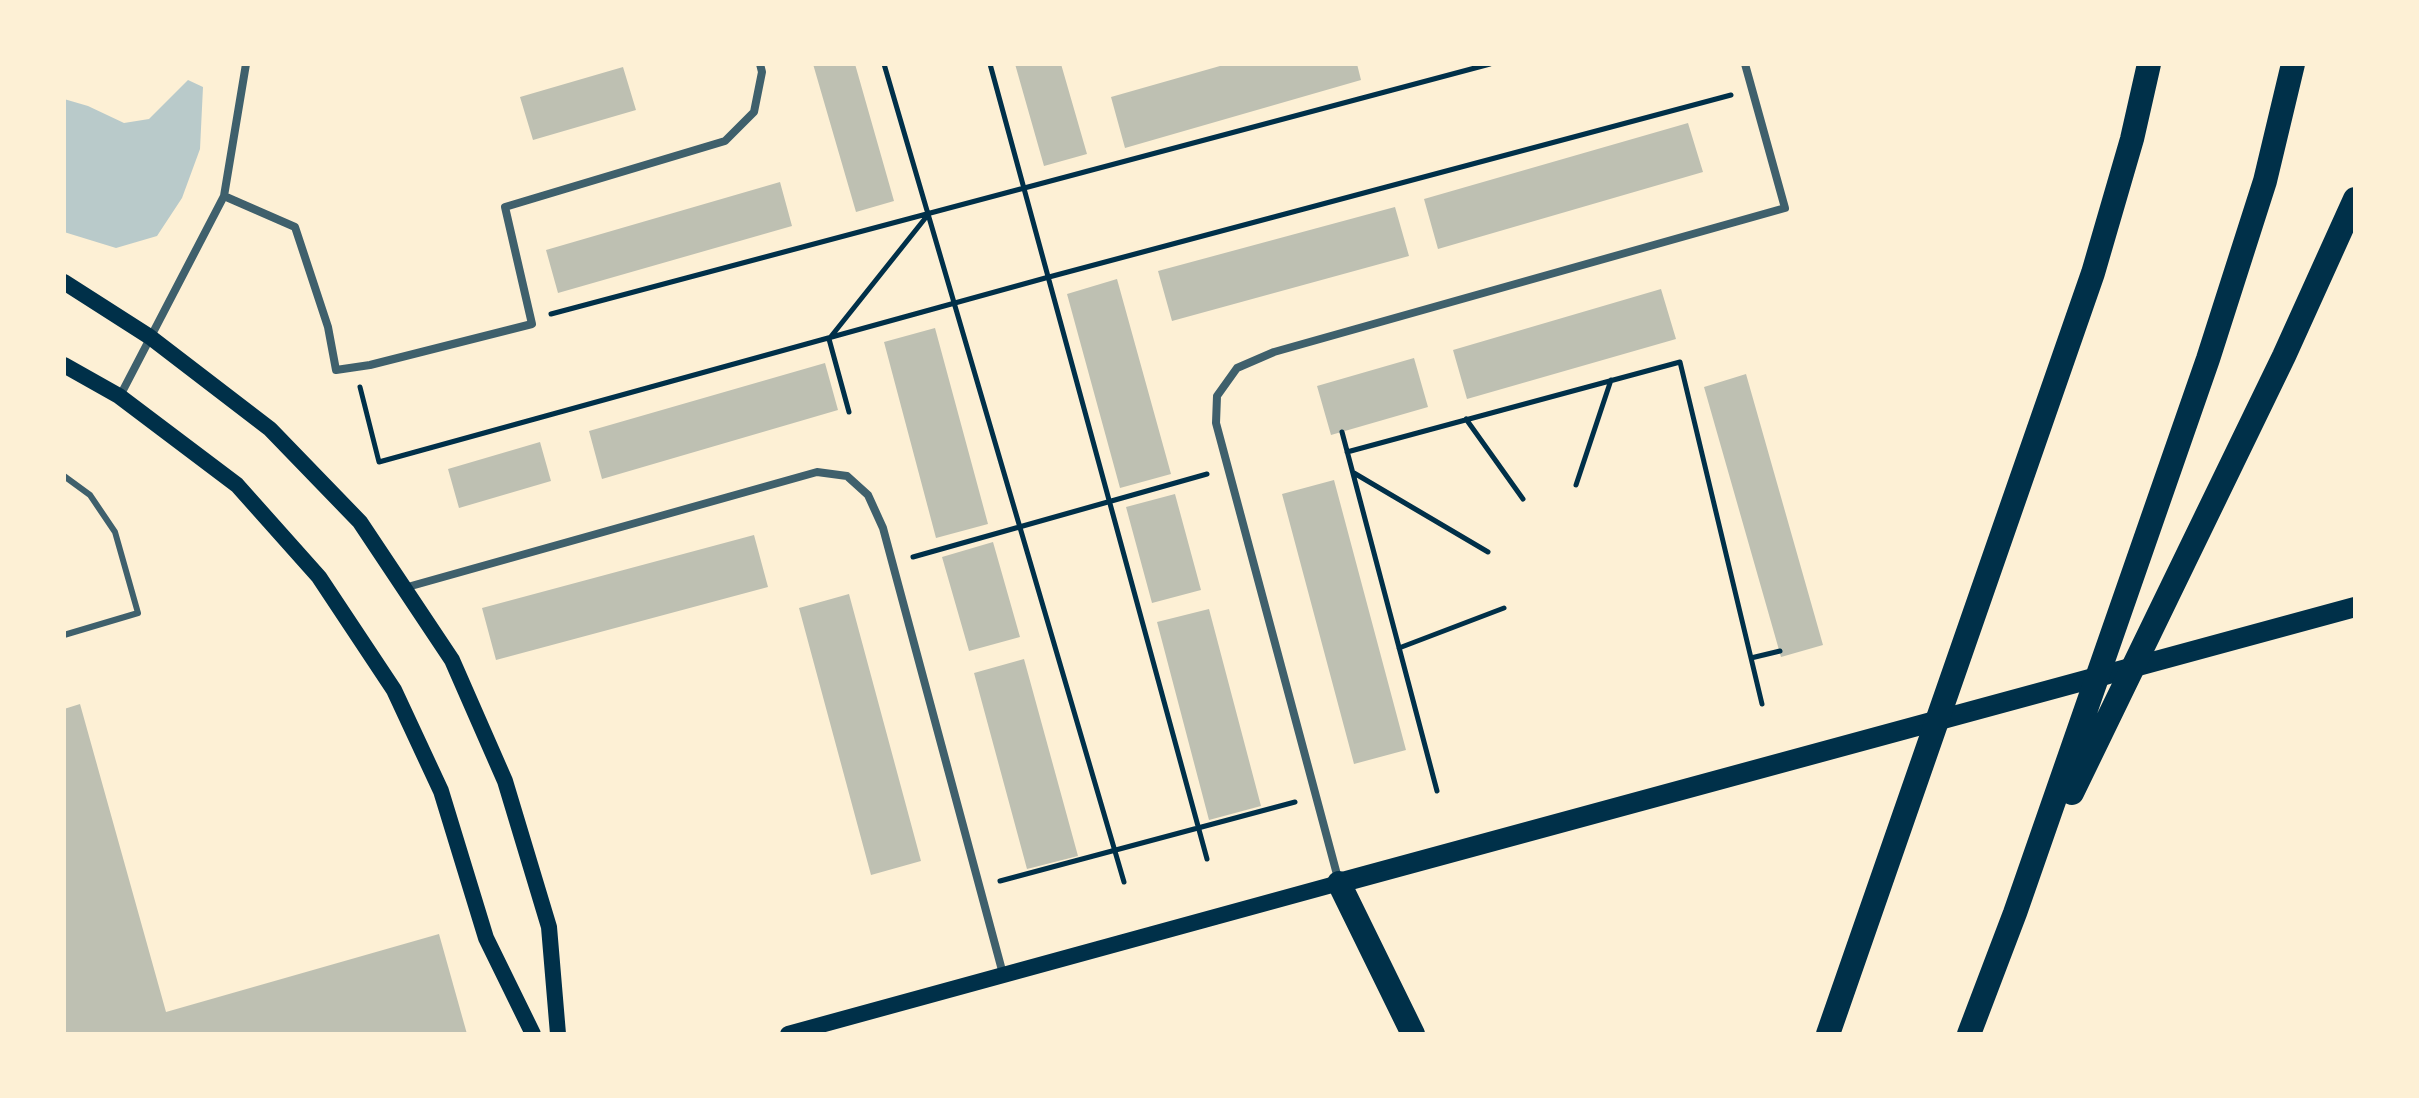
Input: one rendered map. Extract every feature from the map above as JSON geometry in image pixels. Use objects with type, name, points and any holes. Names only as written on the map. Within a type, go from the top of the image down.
[{"type":"highway","points":[[1828,1034],[2093,273],[2132,139],[2149,64]]},
{"type":"highway","points":[[1969,1034],[2153,526],[2265,181],[2293,64]]},
{"type":"highway","points":[[2015,913],[2215,492],[2284,356],[2355,199]]},
{"type":"highway","points":[[1339,883],[1413,1034]]},
{"type":"main road","points":[[64,282],[150,337],[270,429],[360,522],[452,660],[505,781],[549,927],[558,1034]]},
{"type":"main road","points":[[64,365],[119,396],[237,485],[319,577],[394,690],[441,791],[486,938],[533,1034]]},
{"type":"main road","points":[[788,1034],[2355,607]]},
{"type":"street","points":[[119,396],[224,196],[246,64]]},
{"type":"street","points":[[224,196],[295,227],[328,327],[336,370],[354,367],[531,322],[505,207],[725,141],[754,112],[762,72],[760,64]]},
{"type":"street","points":[[1339,883],[1216,423],[1217,396],[1237,368],[1274,352],[1785,208],[1745,64]]},
{"type":"street","points":[[404,588],[817,472],[847,476],[868,495],[893,563],[1003,975]]},
{"type":"lane","points":[[64,476],[90,495],[115,532],[138,613],[64,635]]},
{"type":"path","points":[[884,64],[1124,882]]},
{"type":"path","points":[[990,64],[1207,859]]},
{"type":"path","points":[[531,322],[1490,64]]},
{"type":"path","points":[[354,367],[379,462],[1049,277],[1752,89]]},
{"type":"path","points":[[829,339],[927,215]]},
{"type":"path","points":[[829,339],[849,412]]},
{"type":"path","points":[[1347,452],[1680,362],[1762,704]]},
{"type":"path","points":[[1576,485],[1611,380]]},
{"type":"path","points":[[1466,419],[1523,499]]},
{"type":"path","points":[[1342,432],[1437,791]]},
{"type":"path","points":[[893,563],[1228,469]]},
{"type":"path","points":[[1353,472],[1488,552]]},
{"type":"path","points":[[1399,648],[1504,608]]},
{"type":"path","points":[[1751,658],[1780,651]]},
{"type":"path","points":[[979,886],[1316,796]]},
{"type":"shaded area","points":[[188,80],[203,87],[200,149],[182,198],[157,236],[116,248],[64,232],[64,99],[88,106],[124,123],[149,119]]},
{"type":"building","points":[[813,64],[855,64],[894,201],[856,212]]},
{"type":"building","points":[[1015,64],[1061,64],[1087,154],[1044,166]]},
{"type":"building","points":[[1227,64],[1357,64],[1361,80],[1125,148],[1111,97]]},
{"type":"building","points":[[623,67],[636,110],[533,140],[520,97]]},
{"type":"building","points":[[1688,123],[1703,172],[1438,249],[1424,199]]},
{"type":"building","points":[[780,182],[792,226],[558,293],[546,250]]},
{"type":"building","points":[[1395,207],[1409,256],[1172,321],[1158,271]]},
{"type":"building","points":[[1117,279],[1171,474],[1120,488],[1067,294]]},
{"type":"building","points":[[1661,289],[1676,339],[1467,399],[1453,350]]},
{"type":"building","points":[[935,328],[988,524],[936,538],[884,342]]},
{"type":"building","points":[[1414,358],[1428,407],[1331,435],[1317,386]]},
{"type":"building","points":[[825,363],[838,410],[602,479],[589,431]]},
{"type":"building","points":[[1746,374],[1823,645],[1781,657],[1704,387]]},
{"type":"building","points":[[540,442],[551,481],[459,508],[448,469]]},
{"type":"building","points":[[1334,480],[1406,750],[1354,764],[1282,494]]},
{"type":"building","points":[[1175,494],[1201,590],[1152,603],[1126,507]]},
{"type":"building","points":[[754,535],[768,587],[496,660],[482,608]]},
{"type":"building","points":[[993,542],[1020,637],[969,651],[942,557]]},
{"type":"building","points":[[849,594],[921,861],[871,875],[799,608]]},
{"type":"building","points":[[1209,609],[1261,806],[1209,820],[1157,622]]},
{"type":"building","points":[[1024,659],[1078,856],[1027,869],[974,673]]},
{"type":"building","points":[[80,704],[166,1012],[439,934],[467,1034],[64,1034],[64,709]]}]
